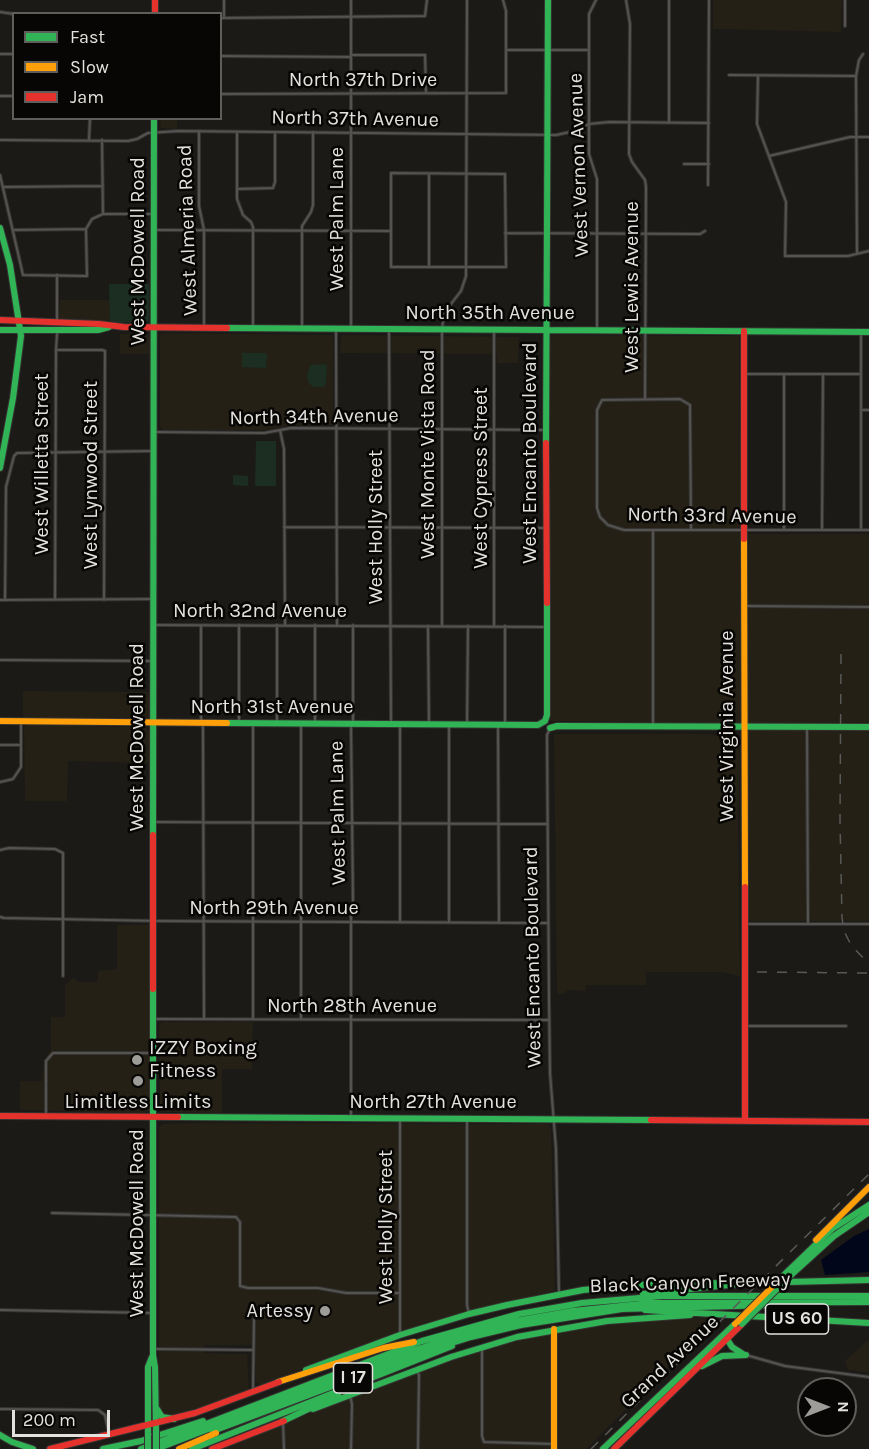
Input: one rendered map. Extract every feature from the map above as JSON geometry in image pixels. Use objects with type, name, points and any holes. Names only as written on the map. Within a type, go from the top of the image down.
[{"type":"main road","name":"West Encanto Boulevard","points":[[543,724],[547,715],[548,0]]},
{"type":"main road","name":"West McDowell Road","points":[[154,120],[153,1352],[156,1449]]},
{"type":"main road","points":[[0,228],[10,265],[17,330],[13,398],[0,468]]},
{"type":"main road","name":"North 35th Avenue","points":[[0,320],[99,324],[110,327]]},
{"type":"main road","name":"North 35th Avenue","points":[[0,330],[98,330],[110,327],[154,327],[865,332]]},
{"type":"main road","name":"West Virginia Avenue","points":[[744,331],[745,1120]]},
{"type":"main road","name":"North 31st Avenue","points":[[0,721],[154,724],[543,724]]},
{"type":"main road","points":[[550,728],[557,726],[869,727]]},
{"type":"main road","name":"North 27th Avenue","points":[[2,1115],[154,1118],[869,1121]]},
{"type":"main road","points":[[796,1262],[869,1187]]},
{"type":"main road","name":"Grand Avenue","points":[[609,1448],[727,1339],[796,1262],[832,1229],[869,1205]]},
{"type":"main road","name":"Grand Avenue","points":[[609,1448],[791,1275],[834,1236],[869,1212]]},
{"type":"main road","name":"US 60","points":[[747,1283],[869,1280]]},
{"type":"main road","points":[[50,1449],[174,1419],[400,1335],[469,1314],[559,1294],[636,1285],[747,1283]]},
{"type":"main road","points":[[609,1300],[655,1292],[747,1283]]},
{"type":"main road","name":"Black Canyon Freeway","points":[[141,1449],[422,1341],[511,1316],[561,1306],[672,1295],[869,1296]]},
{"type":"main road","points":[[156,1449],[412,1351],[516,1321],[573,1311],[650,1303],[869,1304]]},
{"type":"main road","name":"Black Canyon Freeway","points":[[164,1449],[410,1357],[471,1337],[553,1318],[622,1309],[869,1304]]},
{"type":"main road","name":"US 60","points":[[622,1309],[869,1323]]},
{"type":"main road","points":[[212,1449],[416,1370],[517,1337],[554,1329],[632,1318],[732,1315]]},
{"type":"main road","points":[[554,1329],[554,1447]]},
{"type":"main road","points":[[283,1421],[370,1380],[471,1337]]},
{"type":"main road","points":[[727,1339],[732,1347],[746,1355]]},
{"type":"main road","points":[[278,1382],[383,1348],[422,1341]]},
{"type":"main road","name":"West McDowell Road","points":[[148,1449],[148,1367],[153,1352]]},
{"type":"main road","points":[[694,1371],[722,1356],[746,1355]]},
{"type":"main road","points":[[192,1449],[370,1380]]},
{"type":"main road","points":[[156,1406],[162,1417],[174,1419]]},
{"type":"main road","points":[[102,1449],[141,1441],[242,1409]]},
{"type":"main road","points":[[179,1449],[237,1423]]},
{"type":"main road","points":[[0,1435],[33,1449]]},
{"type":"street","points":[[224,0],[222,18],[425,16],[427,0]]},
{"type":"street","name":"West Palm Lane","points":[[351,0],[351,329]]},
{"type":"street","name":"West Monte Vista Road","points":[[442,626],[442,330],[444,313],[463,288],[467,267],[466,0]]},
{"type":"street","points":[[503,0],[506,11],[506,50],[589,51]]},
{"type":"street","name":"West Vernon Avenue","points":[[596,0],[589,14],[589,154],[597,179],[597,331]]},
{"type":"street","name":"West Lewis Avenue","points":[[626,0],[630,24],[629,154],[645,180],[645,399]]},
{"type":"street","points":[[669,0],[669,123]]},
{"type":"street","points":[[708,185],[709,0]]},
{"type":"street","points":[[845,0],[845,26]]},
{"type":"street","name":"North 37th Drive","points":[[222,94],[506,93],[506,50]]},
{"type":"street","points":[[857,255],[856,76],[859,60],[863,54]]},
{"type":"street","points":[[222,56],[425,56],[426,93]]},
{"type":"street","points":[[729,75],[856,76]]},
{"type":"street","points":[[758,76],[757,124],[786,202],[785,256],[857,255],[869,250]]},
{"type":"street","points":[[89,140],[90,120]]},
{"type":"street","name":"North 37th Avenue","points":[[0,140],[133,140],[154,132],[199,131],[547,135],[562,134],[589,124],[709,123]]},
{"type":"street","name":"West Almeria Road","points":[[199,131],[199,206],[204,230],[204,328]]},
{"type":"street","points":[[237,132],[239,207],[243,215],[253,224],[253,329]]},
{"type":"street","points":[[237,189],[273,188],[275,132]]},
{"type":"street","points":[[302,329],[302,226],[311,212],[312,204],[313,132]]},
{"type":"street","points":[[769,156],[857,137],[869,137]]},
{"type":"street","points":[[102,140],[102,214]]},
{"type":"street","points":[[684,164],[709,164]]},
{"type":"street","points":[[391,173],[429,173],[505,174],[506,267],[391,267],[391,173]]},
{"type":"street","points":[[429,173],[429,267]]},
{"type":"street","points":[[0,175],[23,275],[87,276],[86,229],[92,219],[102,214],[154,214]]},
{"type":"street","points":[[3,187],[103,186]]},
{"type":"street","points":[[13,231],[86,229]]},
{"type":"street","points":[[154,230],[391,231]]},
{"type":"street","points":[[505,233],[700,234],[705,231]]},
{"type":"street","points":[[57,276],[57,322]]},
{"type":"street","points":[[336,329],[337,625]]},
{"type":"street","name":"West Holly Street","points":[[389,329],[391,724]]},
{"type":"street","name":"West Willetta Street","points":[[55,599],[56,350],[60,330]]},
{"type":"street","name":"West Cypress Street","points":[[494,330],[494,626]]},
{"type":"street","points":[[861,530],[862,374],[865,332]]},
{"type":"street","name":"West Lynwood Street","points":[[56,350],[104,350],[104,600]]},
{"type":"street","points":[[744,374],[862,374]]},
{"type":"street","points":[[784,374],[784,530]]},
{"type":"street","points":[[822,530],[823,374]]},
{"type":"street","name":"North 33rd Avenue","points":[[645,399],[607,399],[598,404],[597,508],[600,518],[608,525],[624,530],[869,530]]},
{"type":"street","points":[[645,399],[680,399],[687,402],[691,409],[691,530]]},
{"type":"street","points":[[862,410],[869,410]]},
{"type":"street","name":"North 34th Avenue","points":[[154,432],[264,433],[291,428],[547,430]]},
{"type":"street","points":[[280,430],[284,448],[285,625]]},
{"type":"street","points":[[5,600],[6,486],[17,453],[154,451]]},
{"type":"street","points":[[284,527],[547,528]]},
{"type":"street","points":[[653,530],[653,726]]},
{"type":"street","points":[[0,600],[154,599]]},
{"type":"street","points":[[743,606],[869,607]]},
{"type":"street","name":"North 32nd Avenue","points":[[154,625],[547,627]]},
{"type":"street","points":[[201,625],[204,1019]]},
{"type":"street","points":[[239,625],[239,724]]},
{"type":"street","points":[[277,625],[277,724]]},
{"type":"street","points":[[315,625],[315,724]]},
{"type":"street","name":"West Palm Lane","points":[[351,1118],[353,625]]},
{"type":"street","points":[[428,626],[429,724]]},
{"type":"street","points":[[466,725],[468,626]]},
{"type":"street","points":[[499,922],[499,824],[505,626]]},
{"type":"street","points":[[0,660],[154,661]]},
{"type":"street","points":[[0,782],[13,779],[21,768],[21,721]]},
{"type":"street","points":[[253,724],[253,1019]]},
{"type":"street","points":[[302,724],[302,1019]]},
{"type":"street","points":[[400,724],[400,922]]},
{"type":"street","points":[[449,725],[449,922]]},
{"type":"street","points":[[807,727],[808,924]]},
{"type":"street","name":"West Encanto Boulevard","points":[[550,728],[547,735],[549,1020],[550,1073],[555,1119],[559,1294]]},
{"type":"street","points":[[0,745],[22,745]]},
{"type":"street","points":[[154,822],[548,824]]},
{"type":"street","points":[[0,850],[55,849],[61,851],[64,857],[63,975]]},
{"type":"street","name":"North 29th Avenue","points":[[0,917],[154,921],[548,923]]},
{"type":"street","points":[[745,924],[869,924]]},
{"type":"street","name":"North 28th Avenue","points":[[154,1019],[549,1020]]},
{"type":"street","points":[[745,1026],[846,1026]]},
{"type":"street","points":[[46,1116],[46,1061],[53,1053],[154,1053]]},
{"type":"street","name":"West Holly Street","points":[[400,1118],[400,1335]]},
{"type":"street","points":[[467,1118],[467,1305],[469,1314]]},
{"type":"street","points":[[52,1213],[238,1218],[240,1222],[240,1286],[318,1288],[346,1293],[400,1293]]},
{"type":"street","points":[[0,1310],[153,1313]]},
{"type":"street","points":[[253,1391],[254,1318]]},
{"type":"street","points":[[482,1347],[482,1436],[484,1442],[554,1447]]},
{"type":"street","points":[[153,1352],[253,1350]]},
{"type":"street","points":[[746,1355],[785,1366],[869,1377]]},
{"type":"street","points":[[416,1370],[418,1375],[418,1449]]},
{"type":"street","points":[[350,1396],[352,1404],[351,1449]]},
{"type":"street","points":[[0,1408],[98,1410],[105,1415],[110,1435]]},
{"type":"street","points":[[283,1421],[284,1449]]},
{"type":"shaded area","points":[[713,0],[842,0],[841,32],[713,29]]},
{"type":"shaded area","points":[[160,120],[177,120],[177,129],[161,128]]},
{"type":"shaded area","points":[[60,300],[110,300],[110,323],[62,320],[59,318]]},
{"type":"shaded area","points":[[164,333],[332,335],[333,425],[290,425],[265,430],[163,430],[160,426],[160,335]]},
{"type":"shaded area","points":[[120,334],[148,334],[150,337],[149,354],[120,354]]},
{"type":"shaded area","points":[[341,335],[519,337],[518,363],[497,363],[497,354],[340,353]]},
{"type":"shaded area","points":[[552,335],[739,336],[741,723],[550,721],[549,340]]},
{"type":"shaded area","points":[[748,534],[869,534],[869,723],[747,723]]},
{"type":"shaded area","points":[[23,691],[149,692],[149,716],[147,719],[139,720],[23,719]]},
{"type":"shaded area","points":[[27,725],[145,727],[150,731],[150,763],[68,761],[67,801],[25,801],[24,727]]},
{"type":"shaded area","points":[[749,730],[869,731],[869,921],[749,921],[747,734]]},
{"type":"shaded area","points":[[554,734],[703,734],[736,737],[740,757],[738,821],[740,976],[721,972],[646,972],[646,985],[586,985],[585,991],[568,990],[563,994],[557,994]]},
{"type":"shaded area","points":[[117,925],[149,925],[150,1110],[146,1113],[20,1110],[20,1081],[42,1081],[44,1060],[51,1050],[51,1017],[65,1017],[65,985],[74,978],[78,982],[97,982],[98,971],[117,969]]},
{"type":"shaded area","points":[[162,1022],[253,1022],[252,1069],[222,1069],[222,1113],[160,1112],[159,1025]]},
{"type":"shaded area","points":[[163,1124],[547,1124],[551,1128],[555,1291],[396,1333],[262,1385],[256,1382],[256,1345],[204,1345],[204,1353],[247,1354],[249,1390],[175,1416],[167,1416],[160,1410],[159,1402],[159,1128]]},
{"type":"shaded area","points":[[718,1317],[586,1449],[217,1449],[449,1360],[511,1341],[544,1333],[548,1335],[566,1329],[617,1322],[660,1318]]},
{"type":"shaded area","points":[[869,1339],[869,1373],[848,1370],[845,1361]]},
{"type":"green space","points":[[109,284],[149,284],[148,322],[110,323]]},
{"type":"green space","points":[[242,353],[267,353],[266,368],[242,367]]},
{"type":"green space","points":[[325,364],[327,366],[324,387],[313,387],[307,377],[310,365]]},
{"type":"green space","points":[[256,441],[276,441],[276,486],[255,486]]},
{"type":"green space","points":[[233,475],[248,476],[248,486],[233,485]]},
{"type":"water","points":[[869,1229],[869,1272],[825,1275],[821,1260],[854,1236]]},
{"type":"railway","points":[[841,654],[842,918],[844,931],[851,945],[869,964]]},
{"type":"railway","points":[[757,972],[869,973]]},
{"type":"railway","points":[[591,1449],[869,1174]]},
{"type":"traffic: fast","points":[[546,443],[548,0]]},
{"type":"traffic: fast","points":[[153,835],[154,120]]},
{"type":"traffic: fast","points":[[0,228],[10,265],[21,336],[13,398],[0,468]]},
{"type":"traffic: fast","points":[[0,330],[98,330],[109,327]]},
{"type":"traffic: fast","points":[[227,328],[869,332]]},
{"type":"traffic: fast","points":[[227,723],[538,725],[545,721],[547,715],[547,603]]},
{"type":"traffic: fast","points":[[550,728],[557,726],[869,727]]},
{"type":"traffic: fast","points":[[153,989],[153,1355],[156,1432]]},
{"type":"traffic: fast","points":[[178,1117],[651,1120]]},
{"type":"traffic: fast","points":[[782,1277],[832,1229],[869,1205]]},
{"type":"traffic: fast","points":[[791,1275],[834,1236],[869,1212]]},
{"type":"traffic: fast","points":[[742,1324],[791,1275]]},
{"type":"traffic: fast","points":[[643,1294],[747,1283],[869,1280]]},
{"type":"traffic: fast","points":[[306,1370],[400,1335],[507,1305],[583,1290],[636,1285],[724,1283]]},
{"type":"traffic: fast","points":[[141,1449],[422,1341],[519,1314],[582,1303],[662,1296],[869,1296]]},
{"type":"traffic: fast","points":[[156,1449],[412,1351],[516,1321],[573,1311],[650,1303],[869,1302]]},
{"type":"traffic: fast","points":[[213,1431],[426,1351],[521,1325],[622,1309],[772,1305]]},
{"type":"traffic: fast","points":[[645,1310],[869,1323]]},
{"type":"traffic: fast","points":[[313,1409],[451,1357],[517,1337],[607,1321],[690,1315]]},
{"type":"traffic: fast","points":[[603,1449],[735,1324]]},
{"type":"traffic: fast","points":[[727,1339],[732,1347],[743,1354]]},
{"type":"traffic: fast","points":[[192,1449],[452,1346]]},
{"type":"traffic: fast","points":[[702,1366],[722,1356],[746,1355]]},
{"type":"traffic: fast","points":[[148,1435],[148,1367],[152,1357]]},
{"type":"traffic: fast","points":[[283,1421],[338,1395]]},
{"type":"traffic: fast","points":[[157,1409],[162,1417],[174,1419]]},
{"type":"traffic: fast","points":[[103,1449],[141,1441],[203,1421]]},
{"type":"traffic: fast","points":[[156,1432],[156,1449]]},
{"type":"traffic: fast","points":[[0,1435],[33,1449]]},
{"type":"traffic: fast","points":[[148,1435],[148,1449]]},
{"type":"traffic: slow","points":[[744,539],[745,887]]},
{"type":"traffic: slow","points":[[0,721],[227,723]]},
{"type":"traffic: slow","points":[[816,1240],[869,1187]]},
{"type":"traffic: slow","points":[[735,1324],[782,1277]]},
{"type":"traffic: slow","points":[[554,1329],[554,1449]]},
{"type":"traffic: slow","points":[[278,1382],[383,1348],[414,1342]]},
{"type":"traffic: slow","points":[[179,1449],[216,1433]]},
{"type":"traffic: jam","points":[[155,0],[155,12]]},
{"type":"traffic: jam","points":[[0,320],[124,327],[227,328]]},
{"type":"traffic: jam","points":[[744,331],[744,539]]},
{"type":"traffic: jam","points":[[546,443],[547,603]]},
{"type":"traffic: jam","points":[[153,835],[153,989]]},
{"type":"traffic: jam","points":[[745,887],[745,1120]]},
{"type":"traffic: jam","points":[[0,1116],[178,1117]]},
{"type":"traffic: jam","points":[[651,1120],[869,1122]]},
{"type":"traffic: jam","points":[[614,1449],[742,1324]]},
{"type":"traffic: jam","points":[[50,1449],[195,1413],[279,1382]]},
{"type":"traffic: jam","points":[[212,1449],[284,1421]]},
{"type":"place","name":"IZZY Boxing Fitness","points":[[137,1060]]},
{"type":"place","name":"Limitless Limits","points":[[138,1081]]},
{"type":"place","name":"Artessy","points":[[325,1311]]}]
